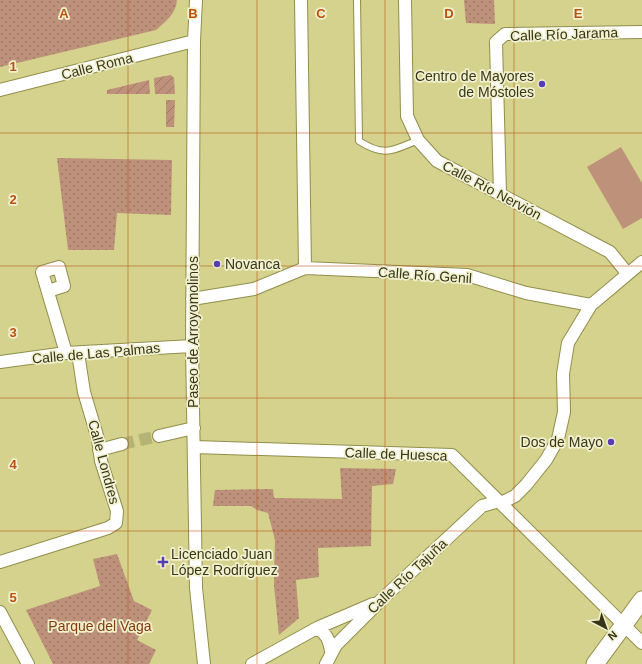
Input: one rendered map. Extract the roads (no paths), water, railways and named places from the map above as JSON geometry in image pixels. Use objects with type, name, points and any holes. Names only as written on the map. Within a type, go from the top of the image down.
[{"type":"street","name":"Paseo de Arroyomolinos","points":[[196,0],[194,41],[192,346],[196,588],[204,664]]},
{"type":"street","points":[[301,0],[305,268]]},
{"type":"street","name":"Calle Río Nervión","points":[[405,0],[407,116],[418,140],[437,161],[610,252],[627,273]]},
{"type":"street","name":"Calle Río Jarama","points":[[500,194],[496,42],[504,34],[642,32]]},
{"type":"street","name":"Calle Roma","points":[[0,90],[194,41]]},
{"type":"street","name":"Calle Río Tajuña","points":[[326,664],[331,651],[380,601],[482,506],[500,502],[515,496],[546,460],[558,439],[564,412],[563,374],[568,343],[591,305],[627,273],[642,262]]},
{"type":"street","name":"Calle Río Genil","points":[[192,299],[254,289],[305,268],[467,275],[526,292],[591,305]]},
{"type":"street","name":"Calle Londres","points":[[0,562],[108,528],[116,523],[117,511],[106,480],[84,392],[72,353],[48,291]]},
{"type":"street","name":"Calle de Las Palmas","points":[[0,362],[72,353],[192,346]]},
{"type":"street","points":[[159,436],[194,428]]},
{"type":"street","points":[[99,450],[122,444]]},
{"type":"street","name":"Calle de Huesca","points":[[194,447],[452,455],[642,642]]},
{"type":"street","points":[[595,664],[642,600]]},
{"type":"street","points":[[252,664],[317,628],[380,601]]},
{"type":"street","points":[[0,612],[28,664]]},
{"type":"street","points":[[317,628],[325,633],[330,640],[331,651]]},
{"type":"lane","points":[[357,0],[359,141],[374,150],[392,151],[418,140]]},
{"type":"tunnel","points":[[122,444],[159,436]]},
{"type":"place","name":"Centro de Mayores de Móstoles","points":[[542,84]]},
{"type":"place","name":"Novanca","points":[[217,264]]},
{"type":"place","name":"Dos de Mayo","points":[[611,442]]},
{"type":"place","name":"Licenciado Juan López Rodríguez","points":[[163,562]]},
{"type":"park label","name":"Parque del Vaga","points":[[100,626]]}]
